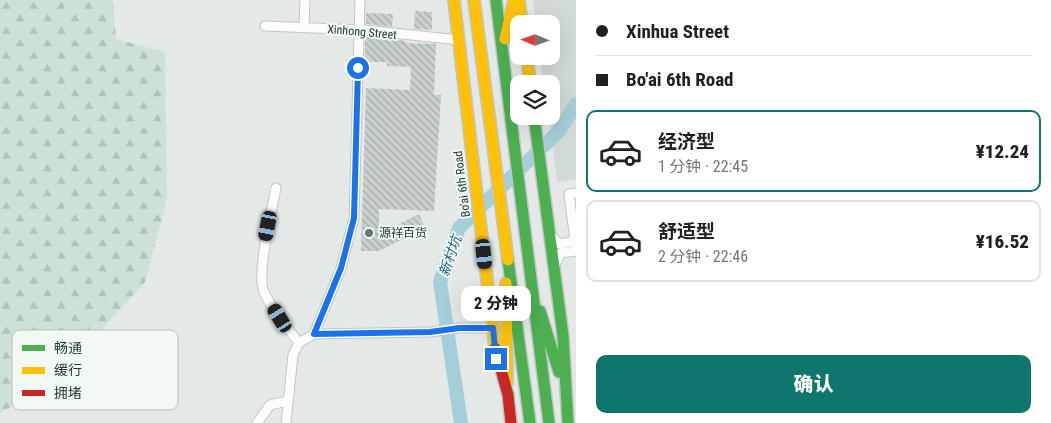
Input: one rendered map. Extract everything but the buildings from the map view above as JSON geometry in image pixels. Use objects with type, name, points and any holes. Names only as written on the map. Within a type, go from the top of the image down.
[{"type":"main road","name":"Bo'ai 6th Road","points":[[454,0],[496,359],[508,395],[511,423]]},
{"type":"main road","points":[[474,0],[530,423]]},
{"type":"main road","points":[[496,0],[549,423]]},
{"type":"main road","points":[[503,47],[514,0]]},
{"type":"main road","points":[[519,0],[521,15]]},
{"type":"main road","points":[[536,125],[562,336],[568,423]]},
{"type":"main road","points":[[505,236],[508,395]]},
{"type":"main road","points":[[532,285],[564,385]]},
{"type":"street","points":[[304,27],[305,0]]},
{"type":"street","points":[[314,334],[341,268],[354,218],[360,0]]},
{"type":"street","name":"Xinhong Street","points":[[265,26],[359,30],[459,40]]},
{"type":"street","points":[[276,188],[264,245],[262,287],[280,318],[299,342]]},
{"type":"street","points":[[576,223],[573,199],[576,194],[569,194],[576,245]]},
{"type":"street","points":[[550,235],[560,244],[576,245]]},
{"type":"street","points":[[554,266],[561,253],[576,245]]},
{"type":"street","points":[[286,423],[293,355],[299,342],[314,334],[493,328]]},
{"type":"street","points":[[257,423],[270,405],[287,400]]},
{"type":"shaded area","points":[[533,0],[576,0],[576,179],[557,182],[550,125],[560,125],[560,75],[543,75],[541,65],[560,65],[560,15],[535,15]]},
{"type":"green space","points":[[0,0],[113,0],[116,39],[165,52],[167,199],[145,282],[101,330],[12,330],[12,406],[0,413]]},
{"type":"waterway","name":"新村坑","points":[[461,423],[440,282],[459,228],[559,131],[576,104]]},
{"type":"traffic: fast","points":[[496,0],[549,423]]},
{"type":"traffic: fast","points":[[535,125],[563,336],[568,423]]},
{"type":"traffic: fast","points":[[508,260],[530,423]]},
{"type":"traffic: fast","points":[[540,311],[559,372]]},
{"type":"traffic: slow","points":[[454,0],[495,348]]},
{"type":"traffic: slow","points":[[474,0],[508,260]]},
{"type":"traffic: slow","points":[[505,39],[514,0]]},
{"type":"traffic: slow","points":[[519,0],[521,15]]},
{"type":"traffic: slow","points":[[528,65],[529,75]]},
{"type":"traffic: slow","points":[[506,283],[507,382]]},
{"type":"traffic: jam","points":[[495,348],[508,395],[511,423]]},
{"type":"place","name":"源祥百货","points":[[369,233]]},
{"type":"route","points":[[358,68],[354,218],[341,268],[314,334],[430,332],[459,328],[493,328],[496,359]]}]
